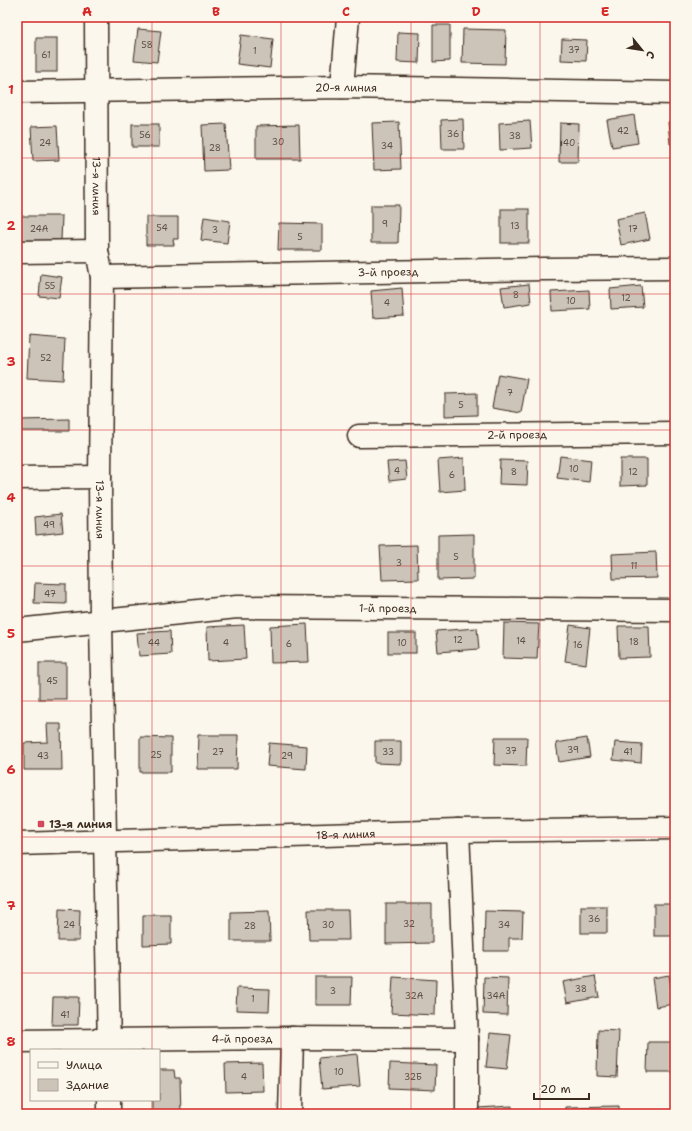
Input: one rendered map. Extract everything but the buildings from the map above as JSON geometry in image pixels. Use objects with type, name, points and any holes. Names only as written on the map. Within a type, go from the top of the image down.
[{"type":"street","name":"13-я линия","points":[[96,17],[98,251],[102,277],[100,477],[101,621],[109,1045]]},
{"type":"street","points":[[342,87],[348,17]]},
{"type":"street","name":"20-я линия","points":[[17,92],[342,87],[675,93]]},
{"type":"street","points":[[17,252],[98,251]]},
{"type":"street","name":"3-й проезд","points":[[102,277],[675,268]]},
{"type":"street","name":"2-й проезд","points":[[358,436],[675,433]]},
{"type":"street","points":[[17,478],[100,477]]},
{"type":"street","name":"1-й проезд","points":[[17,630],[237,607],[675,610]]},
{"type":"street","name":"18-я линия","points":[[17,844],[458,831],[675,828]]},
{"type":"street","points":[[458,831],[466,1038],[467,1114]]},
{"type":"street","points":[[290,1114],[292,1038]]},
{"type":"street","name":"4-й проезд","points":[[17,1041],[109,1045],[292,1038],[466,1038]]},
{"type":"street","points":[[109,1101],[109,1114]]},
{"type":"place","name":"13-я линия","points":[[41,824]]}]
